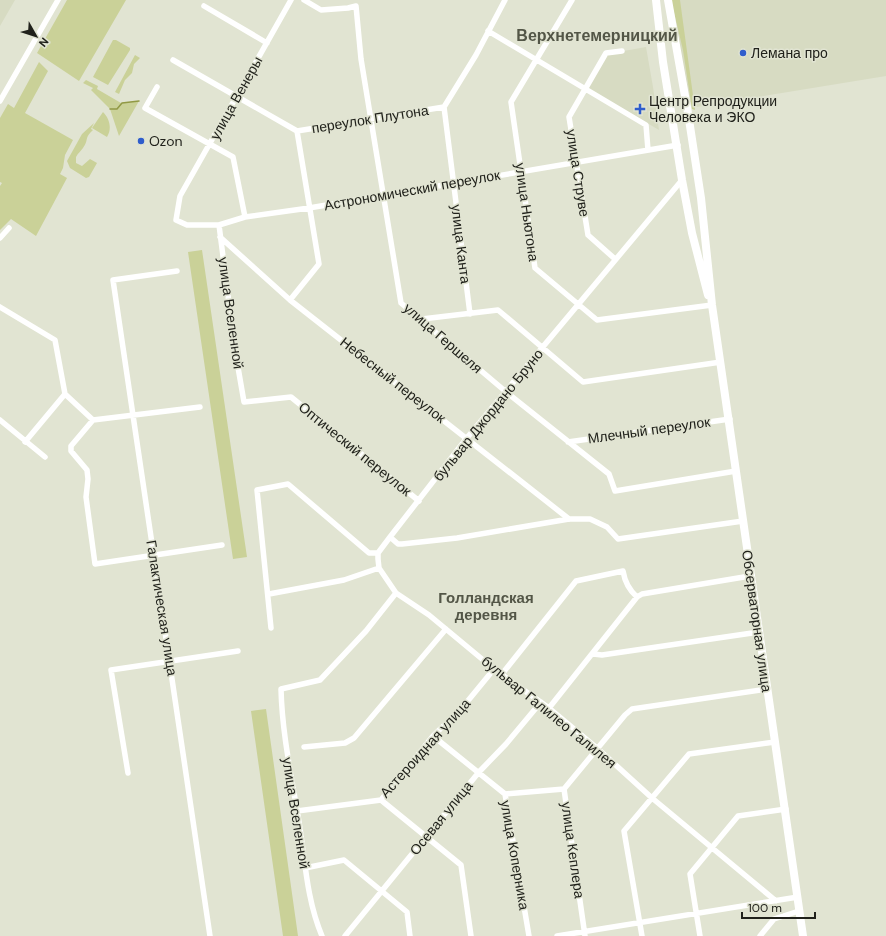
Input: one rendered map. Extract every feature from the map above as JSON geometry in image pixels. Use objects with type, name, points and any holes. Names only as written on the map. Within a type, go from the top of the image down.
[{"type":"main road","name":"Обсерваторная улица","points":[[656,0],[663,62],[678,145],[682,180],[699,260],[712,305]]},
{"type":"main road","name":"Обсерваторная улица","points":[[668,0],[679,59],[700,198],[712,305],[730,419],[750,576],[786,809],[803,936]]},
{"type":"main road","points":[[663,62],[670,58],[679,59]]},
{"type":"main road","points":[[686,200],[694,202],[700,198]]},
{"type":"street","points":[[0,101],[58,0]]},
{"type":"street","name":"улица Венеры","points":[[180,196],[291,0]]},
{"type":"street","name":"улица Гершеля","points":[[304,0],[320,10],[356,6],[361,59],[401,303],[422,319],[505,391],[609,474],[615,491],[736,472]]},
{"type":"street","points":[[444,106],[476,55],[505,0]]},
{"type":"street","name":"улица Ньютона","points":[[572,0],[512,102],[535,268],[577,305],[597,320],[712,305]]},
{"type":"street","points":[[204,6],[267,43]]},
{"type":"street","points":[[488,31],[646,125],[648,150]]},
{"type":"street","name":"улица Струве","points":[[615,259],[588,235],[569,117],[606,53],[622,51]]},
{"type":"street","points":[[173,60],[297,131],[319,264],[290,300]]},
{"type":"street","points":[[157,87],[144,108],[203,142],[211,143],[233,157],[245,216]]},
{"type":"street","name":"переулок Плутона","points":[[297,131],[444,106]]},
{"type":"street","name":"улица Канта","points":[[444,106],[470,314]]},
{"type":"street","name":"Астрономический переулок","points":[[180,196],[176,220],[187,225],[219,224],[245,216],[309,208],[678,145]]},
{"type":"street","name":"бульвар Джордано Бруно","points":[[378,553],[505,391],[682,180]]},
{"type":"street","name":"улица Вселенной","points":[[219,224],[235,350],[244,402]]},
{"type":"street","points":[[0,238],[9,228]]},
{"type":"street","name":"Небесный переулок","points":[[220,236],[290,300],[569,520]]},
{"type":"street","name":"Галактическая улица","points":[[177,271],[114,280],[210,936]]},
{"type":"street","points":[[0,307],[55,340],[65,394],[93,420]]},
{"type":"street","points":[[422,319],[498,310],[541,348],[583,382],[721,362]]},
{"type":"street","points":[[25,442],[65,394]]},
{"type":"street","name":"Оптический переулок","points":[[244,402],[291,397],[419,501]]},
{"type":"street","points":[[200,407],[93,420],[71,446],[71,451],[87,470],[88,479],[86,497],[95,564],[222,545]]},
{"type":"street","name":"Млечный переулок","points":[[568,442],[730,419]]},
{"type":"street","points":[[0,420],[45,457]]},
{"type":"street","points":[[269,594],[338,581],[379,568],[378,553],[369,553],[288,484],[257,490],[272,628]]},
{"type":"street","points":[[390,537],[398,544],[402,544],[457,538],[569,520],[590,519],[607,527],[618,539],[743,521]]},
{"type":"street","name":"бульвар Галилео Галилея","points":[[379,568],[396,593],[429,615],[494,669],[549,708],[597,748],[652,798],[776,901]]},
{"type":"street","points":[[502,674],[576,581],[623,571],[630,592],[637,597]]},
{"type":"street","points":[[549,708],[637,597],[642,594],[750,576]]},
{"type":"street","name":"улица Вселенной","points":[[322,936],[316,922],[305,868],[298,811],[286,749],[281,689],[320,680],[366,630],[396,593]]},
{"type":"street","points":[[304,747],[345,743],[354,738],[446,629]]},
{"type":"street","points":[[593,654],[602,655],[759,632]]},
{"type":"street","points":[[128,773],[111,670],[238,651]]},
{"type":"street","name":"Астероидная улица","points":[[298,811],[381,800],[433,736],[462,708],[494,669]]},
{"type":"street","name":"улица Кеплера","points":[[585,934],[564,789],[597,748],[632,709],[768,689]]},
{"type":"street","name":"Осевая улица","points":[[345,936],[478,772],[506,744],[540,702]]},
{"type":"street","name":"улица Коперника","points":[[433,736],[505,794],[529,936]]},
{"type":"street","points":[[642,936],[624,831],[689,754],[775,742]]},
{"type":"street","points":[[505,794],[564,789]]},
{"type":"street","points":[[381,800],[460,864],[472,936]]},
{"type":"street","points":[[700,936],[690,874],[738,816],[786,809]]},
{"type":"street","points":[[305,868],[344,860],[406,912],[410,936]]},
{"type":"street","points":[[557,936],[585,934],[640,923],[798,897]]},
{"type":"street","points":[[760,936],[774,919],[799,911]]},
{"type":"shaded area","points":[[0,0],[15,0],[0,26]]},
{"type":"shaded area","points":[[670,0],[886,0],[886,76],[697,107],[691,105]]},
{"type":"shaded area","name":"Центр Репродукции Человека и ЭКО","points":[[646,47],[659,130],[587,88],[607,54]]},
{"type":"green space","points":[[67,0],[126,0],[79,81],[37,53]]},
{"type":"green space","points":[[671,0],[680,0],[695,110],[692,109],[683,50]]},
{"type":"green space","points":[[113,40],[116,40],[130,48],[130,50],[108,85],[93,77]]},
{"type":"green space","points":[[135,55],[140,58],[134,64],[132,73],[125,80],[119,94],[115,92]]},
{"type":"green space","points":[[39,62],[48,71],[25,113],[73,140],[65,155],[63,168],[60,174],[67,178],[36,236],[11,219],[0,230],[0,186],[2,183],[0,182],[0,118],[8,104],[14,108]]},
{"type":"green space","points":[[86,80],[98,86],[97,89],[121,103],[139,101],[119,136],[110,109],[91,90],[93,88],[83,83]]},
{"type":"green space","points":[[103,112],[110,124],[109,134],[107,137],[92,128]]},
{"type":"green space","points":[[94,123],[91,129],[93,130],[88,135],[85,145],[76,157],[76,163],[82,166],[90,159],[97,163],[89,177],[86,178],[70,168],[67,161],[82,134]]},
{"type":"green space","points":[[202,250],[247,557],[233,559],[188,252]]},
{"type":"green space","points":[[266,709],[298,936],[283,936],[251,711]]},
{"type":"waterway","points":[[110,109],[117,109],[122,103],[139,101]]},
{"type":"place","name":"Лемана про","points":[[743,53]]},
{"type":"place","name":"Центр Репродукции Человека и ЭКО","points":[[640,109]]},
{"type":"place","name":"Ozon","points":[[141,141]]},
{"type":"district","name":"Верхнетемерницкий","points":[[597,35]]},
{"type":"district","name":"Голландская деревня","points":[[486,606]]}]
